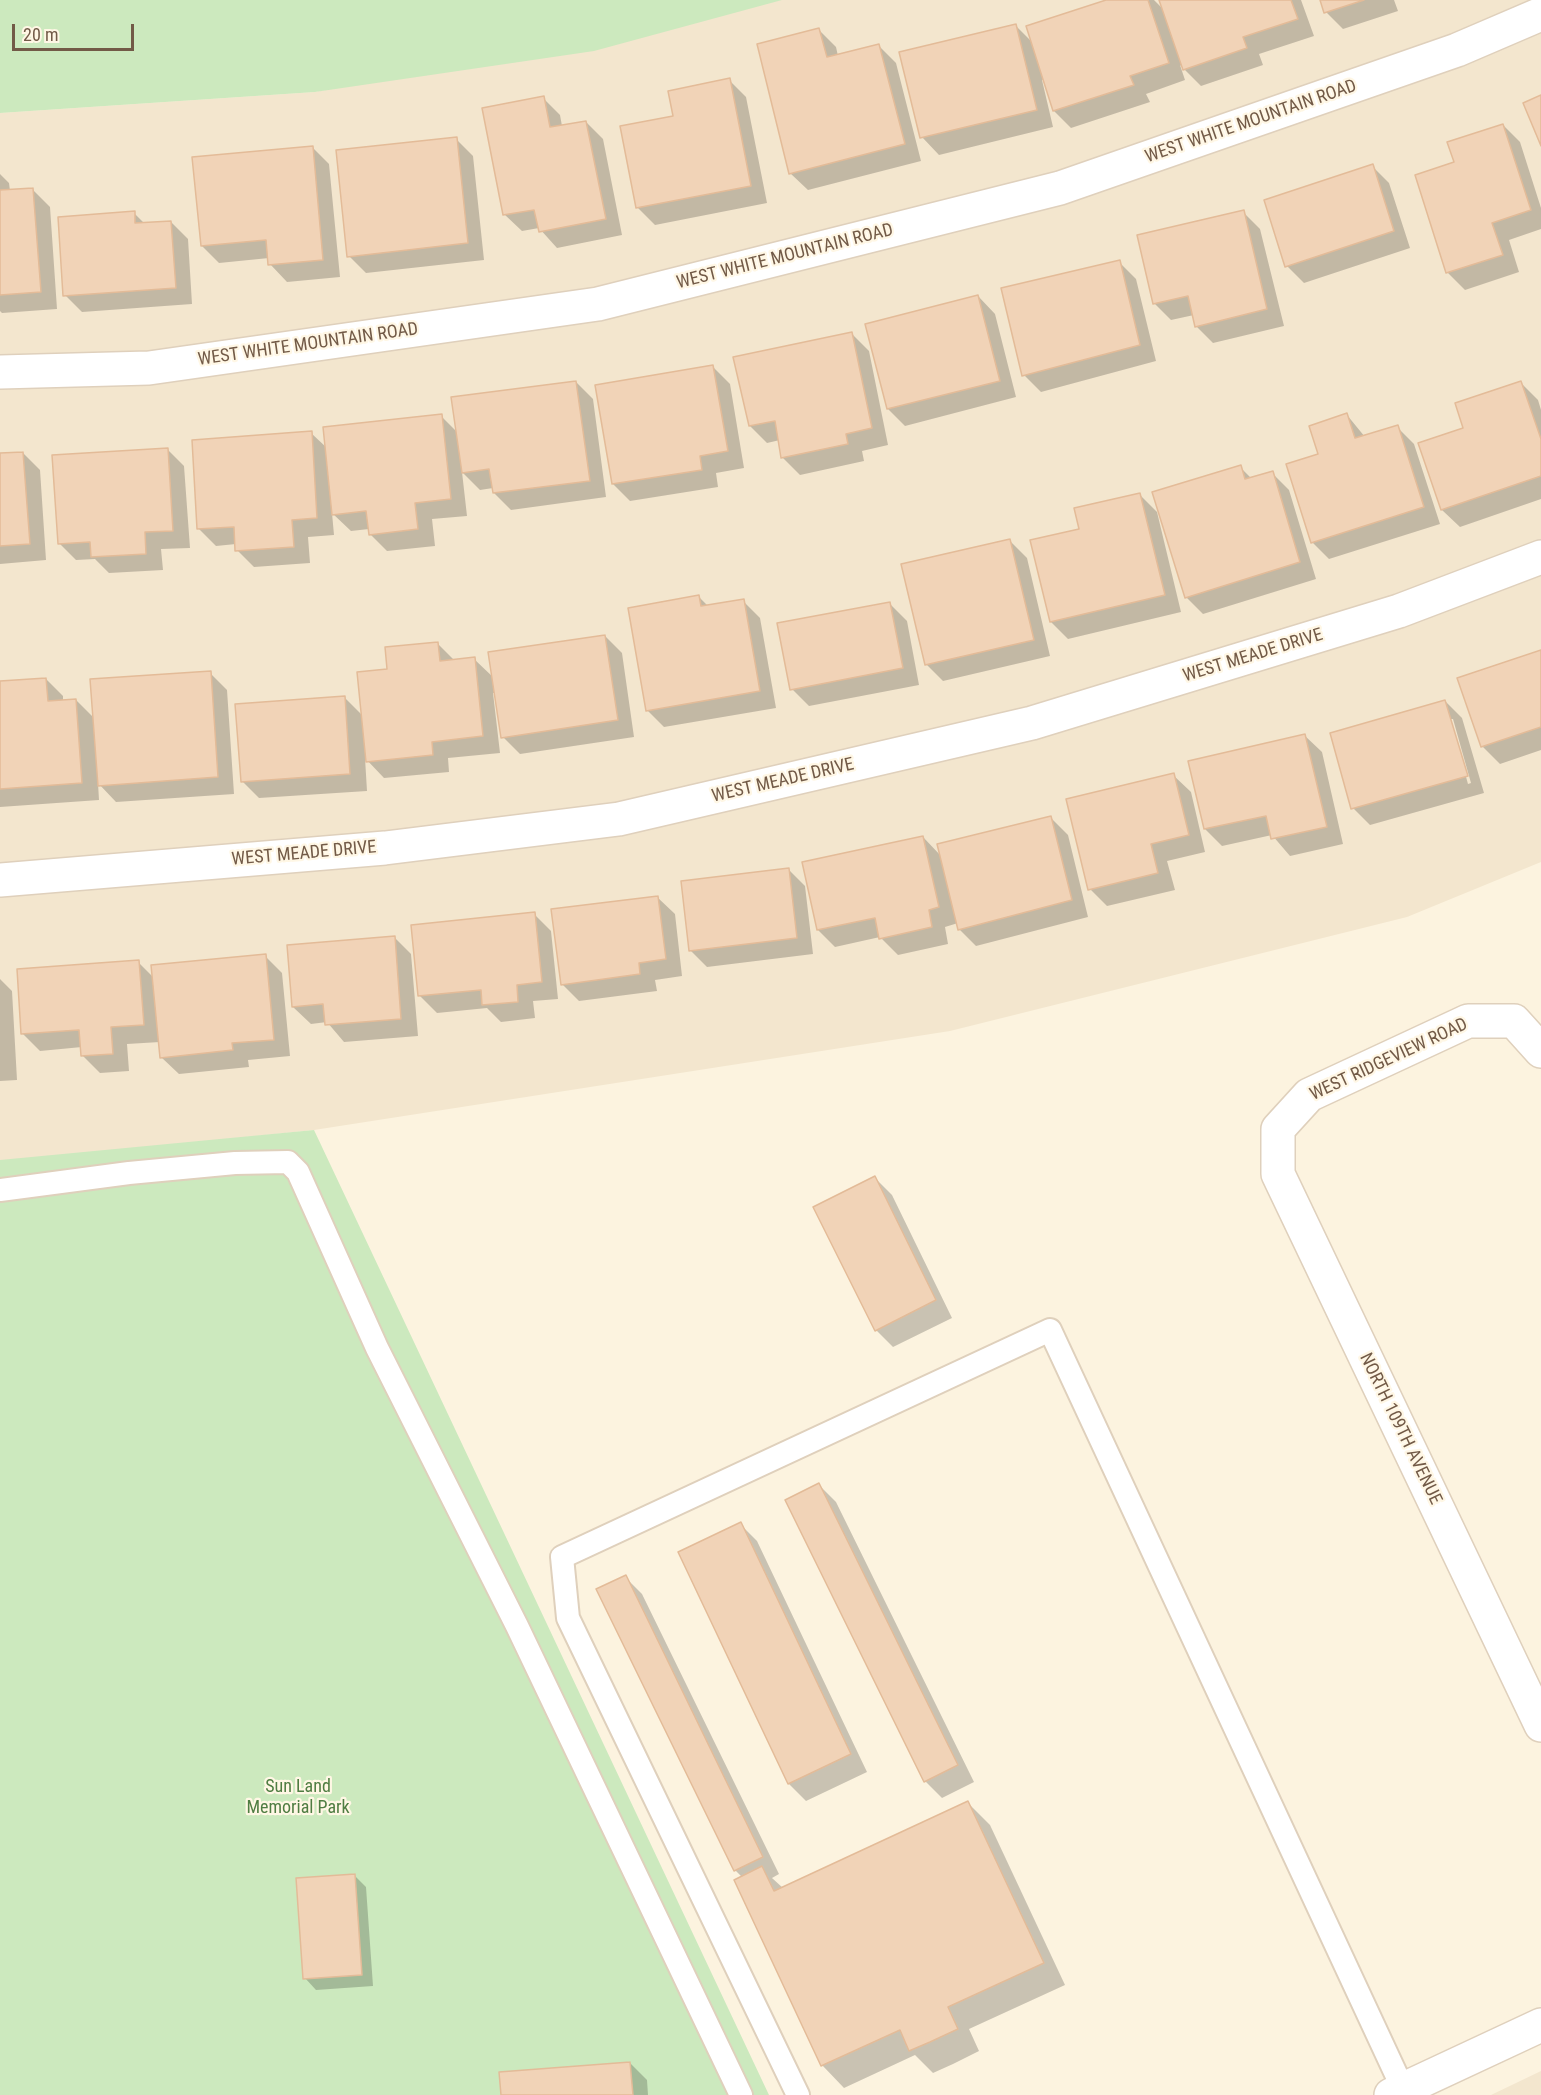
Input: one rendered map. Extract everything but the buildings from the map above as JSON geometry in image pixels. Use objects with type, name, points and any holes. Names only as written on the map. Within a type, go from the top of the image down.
[{"type":"street","name":"WEST WHITE MOUNTAIN ROAD","points":[[0,372],[149,368],[598,304],[1060,188],[1457,50],[1541,14]]},
{"type":"street","name":"WEST MEADE DRIVE","points":[[0,880],[385,848],[619,819],[1032,723],[1399,611],[1541,557]]},
{"type":"street","name":"WEST RIDGEVIEW ROAD","points":[[1278,1129],[1309,1095],[1468,1021],[1514,1021],[1541,1051]]},
{"type":"street","name":"NORTH 109TH AVENUE","points":[[1278,1129],[1278,1174],[1541,1725]]},
{"type":"street","points":[[1397,2092],[1541,2025]]},
{"type":"lane","points":[[0,1190],[117,1174],[235,1163],[288,1162],[298,1172],[377,1348],[517,1626],[741,2095]]},
{"type":"lane","points":[[798,2095],[568,1618],[562,1557],[1050,1330],[1397,2092]]},
{"type":"shaded area","points":[[780,0],[1541,0],[1541,862],[1407,917],[950,1031],[314,1130],[23,1160],[0,1160],[0,113],[315,92]]},
{"type":"shaded area","points":[[1541,2071],[1541,2095],[1491,2095]]},
{"type":"green space","points":[[0,0],[782,0],[594,51],[315,92],[0,113]]},
{"type":"green space","name":"Sun Land Memorial Park","points":[[314,1130],[769,2095],[0,2095],[0,1160]]}]
